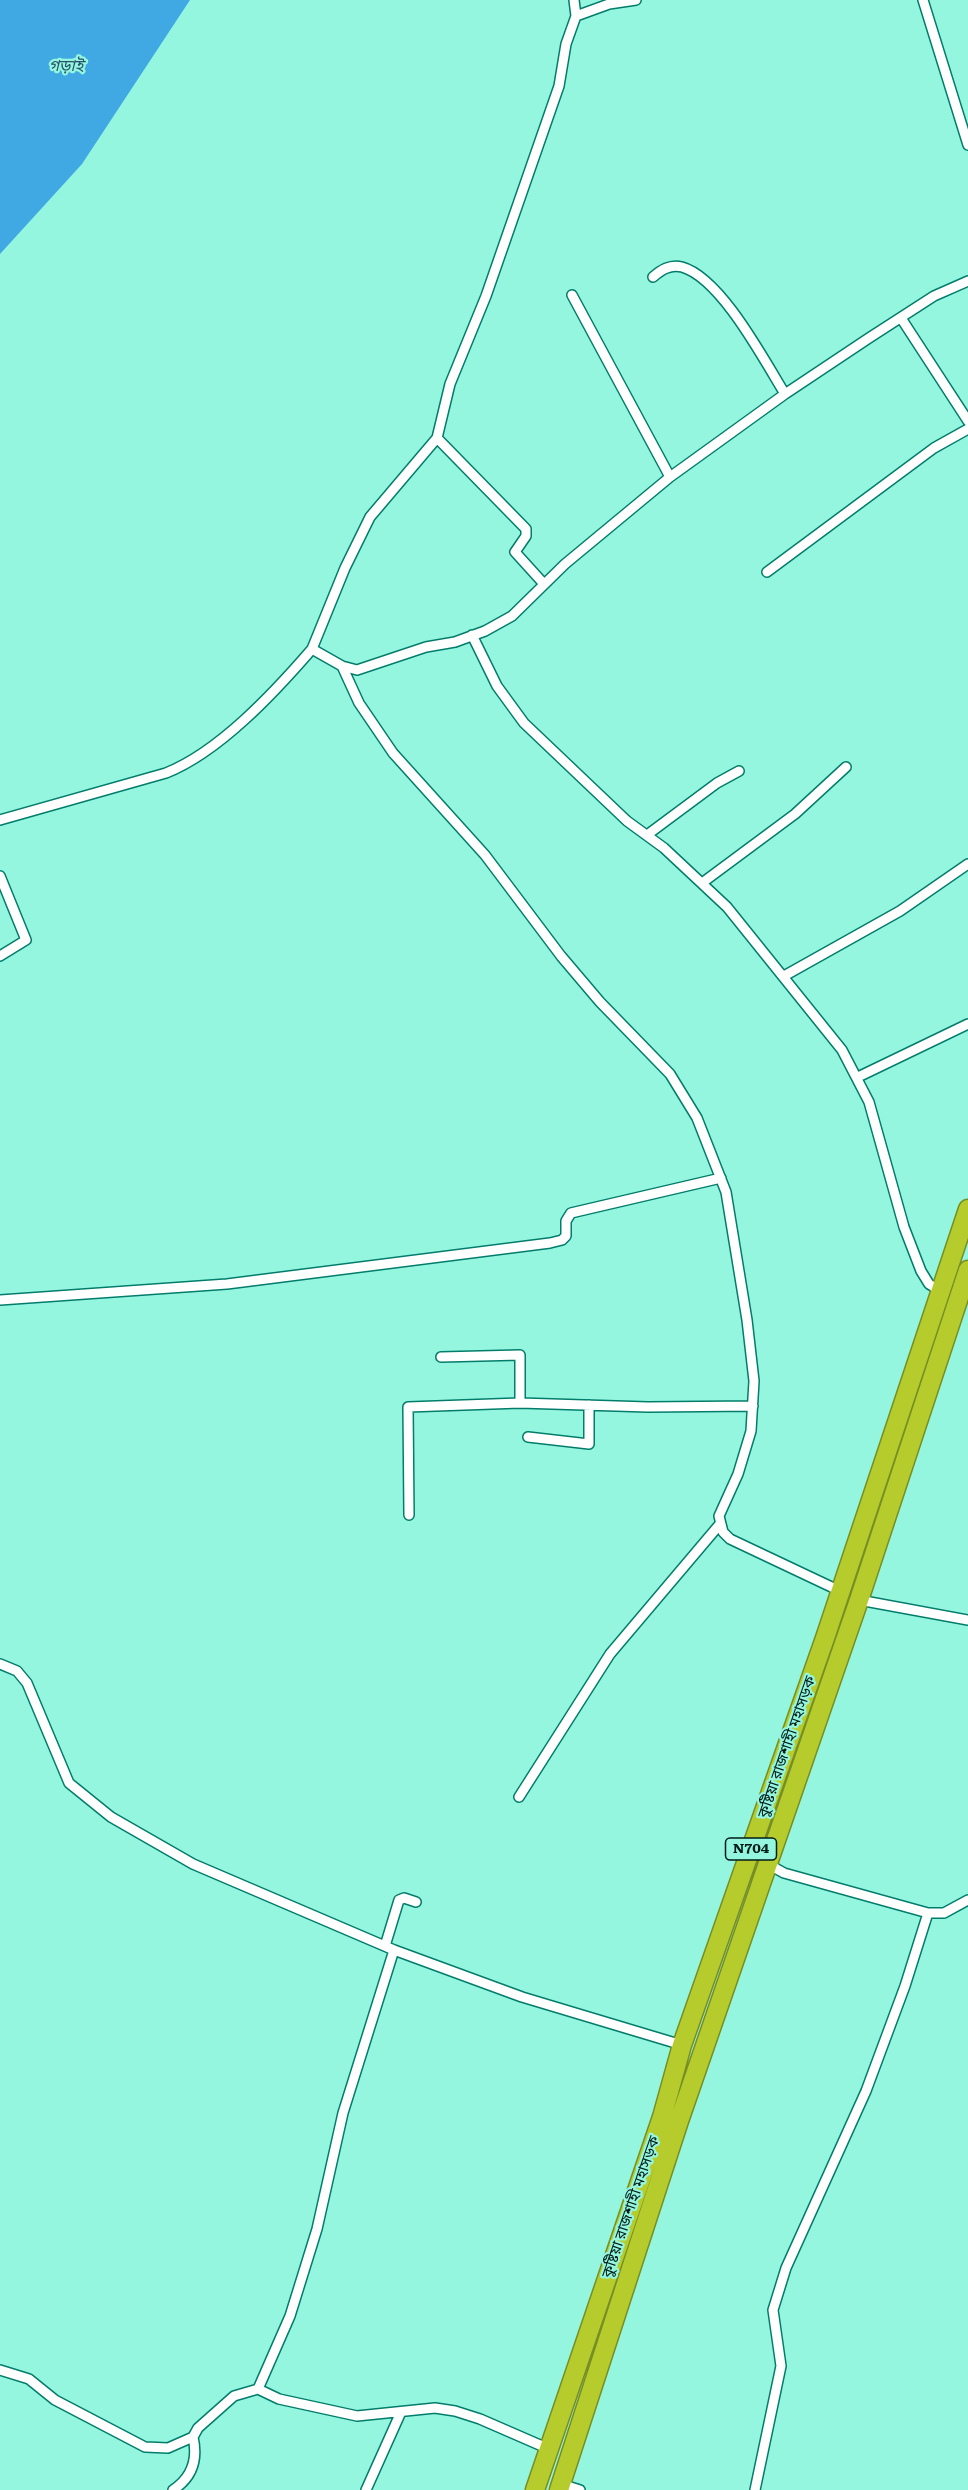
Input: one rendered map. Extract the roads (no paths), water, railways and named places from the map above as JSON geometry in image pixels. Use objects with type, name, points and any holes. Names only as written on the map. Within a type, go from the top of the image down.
[{"type":"highway","name":"কুষ্টিয়া রাজশাহী মহাসড়ক","points":[[560,2487],[670,2119],[682,2045],[825,1638],[917,1364],[939,1290],[968,1209]]},
{"type":"highway","name":"কুষ্টিয়া রাজশাহী মহাসড়ক","points":[[536,2490],[670,2119],[766,1863],[859,1600],[968,1270]]},
{"type":"highway","points":[[825,1638],[843,1643]]},
{"type":"street","points":[[0,820],[166,774],[190,763],[212,748],[312,649],[349,557],[370,517],[437,438],[456,365],[486,296],[538,151],[558,86],[566,44],[576,16],[574,0]]},
{"type":"street","points":[[576,16],[609,4],[636,0]]},
{"type":"street","points":[[923,0],[968,145]]},
{"type":"street","points":[[653,277],[664,268],[682,267],[701,278],[734,312],[785,394]]},
{"type":"street","points":[[312,649],[342,666],[357,670],[485,631],[512,616],[544,584],[669,477],[785,394],[934,296],[968,281]]},
{"type":"street","points":[[572,295],[669,477]]},
{"type":"street","points":[[901,318],[968,421]]},
{"type":"street","points":[[767,572],[934,448],[968,429]]},
{"type":"street","points":[[437,438],[526,529],[526,536],[515,552],[544,584]]},
{"type":"street","points":[[472,635],[497,686],[524,723],[627,821],[647,835],[727,907],[784,976],[813,1017],[842,1050],[858,1077],[879,1131],[887,1171],[909,1238],[929,1284],[939,1290]]},
{"type":"street","points":[[342,666],[359,703],[393,753],[485,855],[561,956],[600,1002],[670,1074],[697,1118],[726,1192],[747,1320],[754,1381],[751,1431],[738,1474],[719,1516],[720,1524],[729,1539],[840,1591]]},
{"type":"street","points":[[702,883],[795,814],[846,767]]},
{"type":"street","points":[[647,835],[717,783],[739,771]]},
{"type":"street","points":[[784,976],[900,910],[968,864]]},
{"type":"street","points":[[0,876],[26,940],[0,956]]},
{"type":"street","points":[[858,1077],[968,1024]]},
{"type":"street","points":[[0,1300],[227,1284],[550,1243],[566,1236],[566,1221],[571,1214],[721,1178]]},
{"type":"street","points":[[441,1357],[520,1355],[520,1403]]},
{"type":"street","points":[[409,1515],[408,1407],[520,1403],[753,1406]]},
{"type":"street","points":[[528,1437],[587,1445],[590,1441],[589,1405]]},
{"type":"street","points":[[519,1797],[610,1654],[720,1524]]},
{"type":"street","points":[[859,1600],[968,1620]]},
{"type":"street","points":[[0,1664],[17,1671],[27,1683],[69,1783],[111,1817],[194,1864],[390,1948],[522,1997],[682,2045]]},
{"type":"street","points":[[766,1863],[784,1873],[928,1913],[944,1913],[968,1900]]},
{"type":"street","points":[[258,2389],[290,2316],[317,2229],[343,2113],[390,1948],[399,1900],[404,1898],[416,1902]]},
{"type":"street","points":[[755,2490],[781,2367],[773,2310],[786,2268],[866,2091],[905,1986],[928,1913]]},
{"type":"street","points":[[0,2370],[29,2379],[55,2400],[145,2447],[168,2448],[193,2437],[198,2428],[234,2396],[258,2389],[279,2399],[357,2416],[435,2408],[455,2411],[480,2419],[549,2449]]},
{"type":"street","points":[[366,2490],[401,2412]]},
{"type":"street","points":[[173,2490],[187,2486],[197,2452],[193,2437]]},
{"type":"street","points":[[560,2487],[580,2490]]},
{"type":"water","name":"গড়াই","points":[[0,0],[190,0],[82,164],[0,254]]}]
